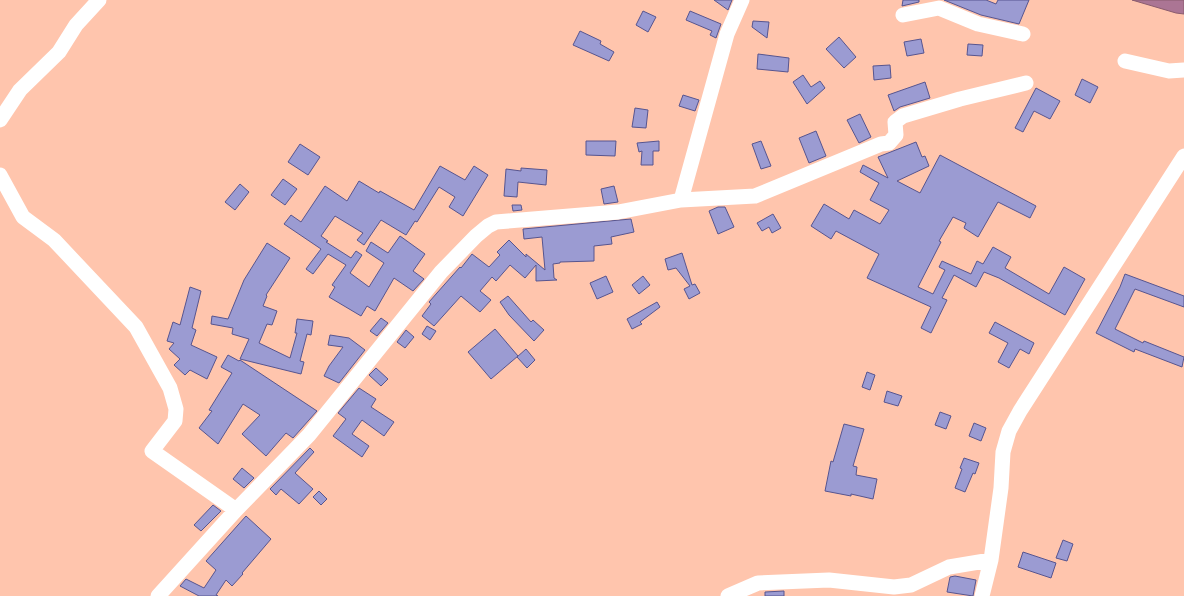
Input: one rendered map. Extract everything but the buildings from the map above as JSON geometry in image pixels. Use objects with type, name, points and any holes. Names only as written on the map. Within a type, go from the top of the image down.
[{"type":"street","points":[[0,120],[20,90],[59,52],[76,26],[99,0]]},
{"type":"street","points":[[681,200],[727,34],[742,0]]},
{"type":"street","points":[[903,14],[939,8],[978,24],[1023,34]]},
{"type":"street","points":[[1125,61],[1169,71],[1184,70]]},
{"type":"street","points":[[158,596],[236,510],[309,435],[441,272],[488,226],[496,222],[618,212],[681,200],[755,196],[881,144],[889,143],[896,136],[895,122],[903,116],[1026,82]]},
{"type":"street","points":[[982,596],[991,560],[1001,488],[1003,452],[1010,431],[1020,412],[1184,156]]},
{"type":"street","points":[[0,175],[23,216],[54,240],[136,327],[170,388],[176,409],[175,421],[152,451],[236,510]]},
{"type":"street","points":[[728,596],[758,583],[829,580],[894,586],[911,585],[949,567],[991,560]]},
{"type":"shaded area","points":[[1132,0],[1184,0],[1184,14],[1176,13]]}]
